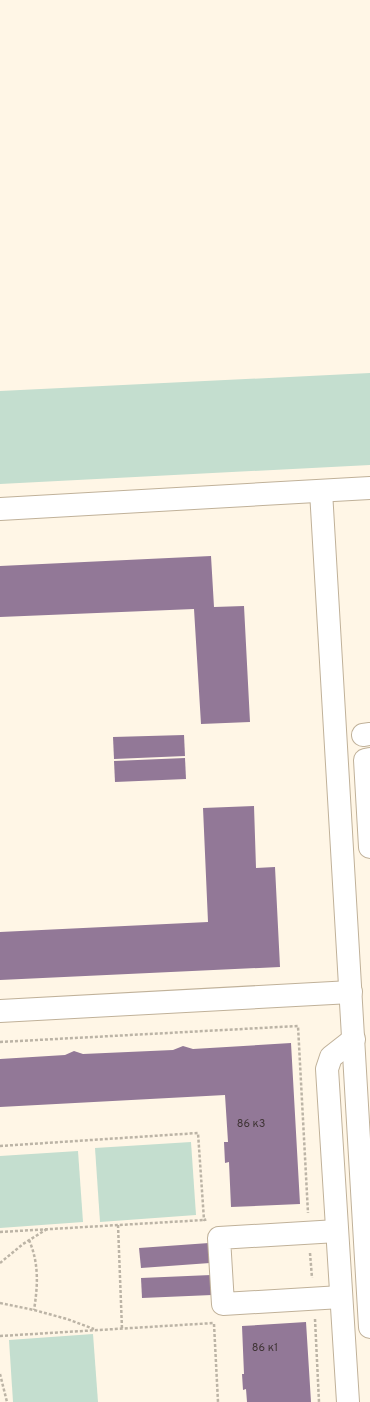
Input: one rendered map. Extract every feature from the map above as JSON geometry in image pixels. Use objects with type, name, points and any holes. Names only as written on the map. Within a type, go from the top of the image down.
[{"type":"lane","points":[[0,509],[370,488]]},
{"type":"lane","points":[[321,491],[370,1327]]},
{"type":"lane","points":[[370,759],[365,760],[370,846]]},
{"type":"lane","points":[[0,1011],[351,992]]},
{"type":"lane","points":[[348,1402],[327,1069],[331,1057],[354,1039]]},
{"type":"lane","points":[[337,1231],[219,1238],[214,1252],[217,1285],[223,1304],[342,1297]]},
{"type":"path","points":[[0,1042],[298,1026],[308,1214],[301,1214]]},
{"type":"path","points":[[0,1146],[198,1133],[204,1220]]},
{"type":"path","points":[[0,1232],[211,1219]]},
{"type":"path","points":[[118,1225],[122,1329]]},
{"type":"path","points":[[0,1264],[23,1244],[47,1229]]},
{"type":"path","points":[[29,1240],[34,1252],[37,1270],[38,1290],[34,1310]]},
{"type":"path","points":[[0,1303],[67,1319],[96,1330]]},
{"type":"path","points":[[0,1336],[214,1324],[218,1402]]},
{"type":"path","points":[[0,1374],[7,1402]]},
{"type":"green space","points":[[370,373],[370,465],[0,484],[0,391]]},
{"type":"green space","points":[[191,1142],[196,1215],[100,1222],[95,1148]]},
{"type":"green space","points":[[78,1151],[83,1222],[0,1228],[0,1156]]},
{"type":"green space","points":[[93,1334],[98,1402],[13,1402],[9,1340]]},
{"type":"building","points":[[211,556],[214,607],[244,606],[250,722],[201,724],[194,609],[0,617],[0,566]]},
{"type":"building","points":[[184,735],[185,756],[114,759],[113,737]]},
{"type":"building","points":[[185,758],[186,779],[115,782],[114,761]]},
{"type":"building","points":[[254,806],[256,868],[275,867],[280,967],[0,980],[0,932],[208,922],[203,808]]},
{"type":"building","points":[[291,1043],[300,1204],[231,1207],[229,1162],[225,1163],[224,1142],[228,1142],[225,1095],[0,1107],[0,1059],[65,1055],[74,1051],[83,1054],[173,1050],[183,1046],[193,1049]]},
{"type":"building","points":[[209,1243],[210,1263],[141,1268],[139,1248]]},
{"type":"building","points":[[211,1275],[212,1295],[142,1298],[141,1278]]},
{"type":"building","points":[[306,1322],[311,1402],[247,1402],[246,1389],[243,1390],[242,1374],[244,1374],[242,1326]]}]
